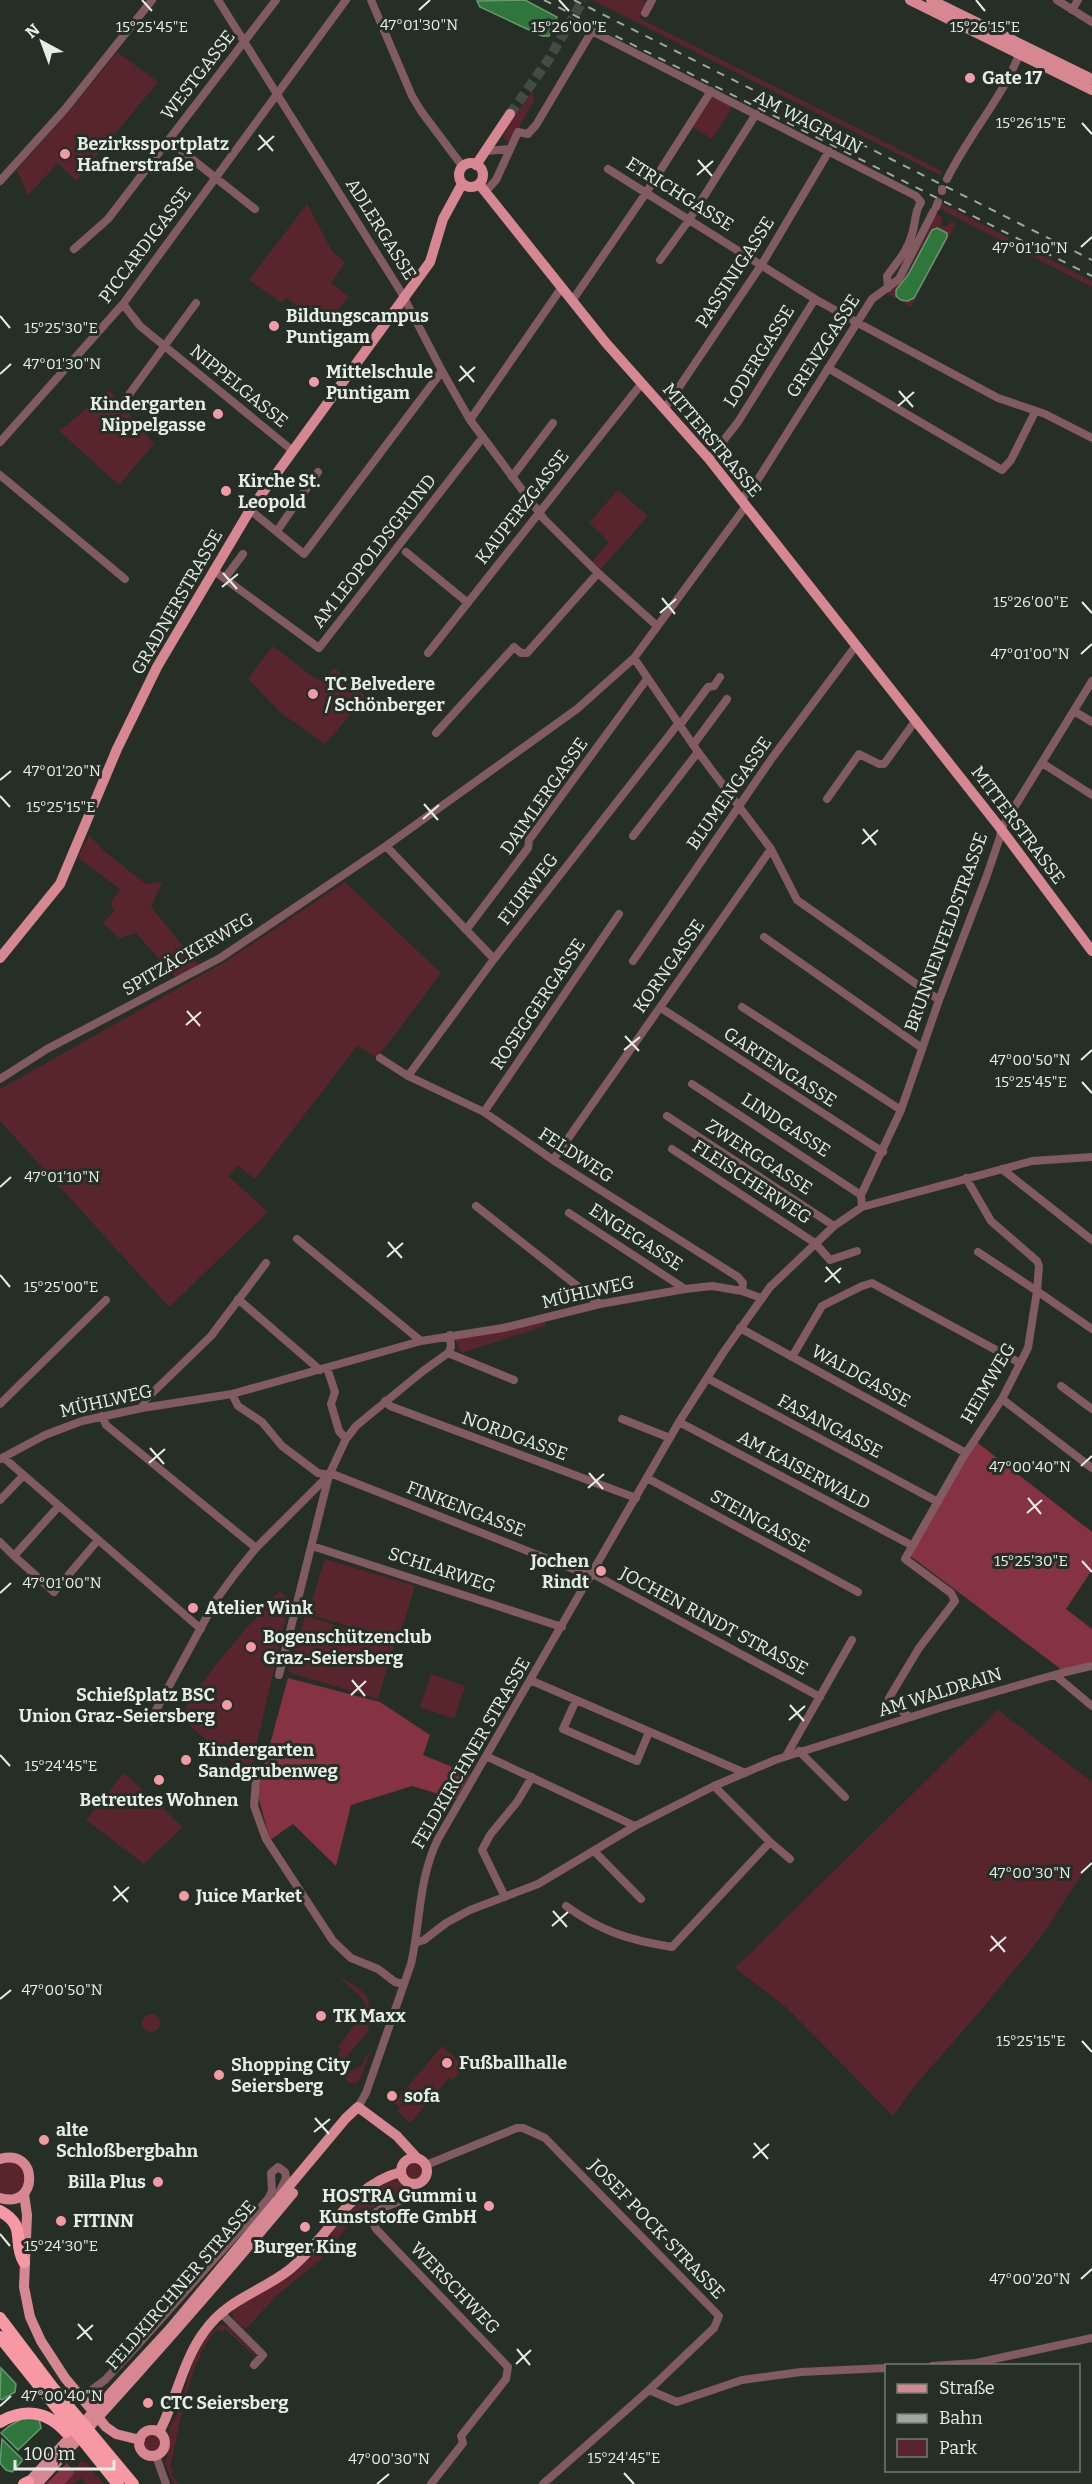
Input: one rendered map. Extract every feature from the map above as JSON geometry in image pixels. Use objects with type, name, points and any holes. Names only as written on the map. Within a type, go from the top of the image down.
[{"type":"highway","points":[[0,2211],[16,2225],[19,2234],[19,2254],[24,2262]]},
{"type":"highway","points":[[0,2318],[53,2388],[133,2484]]},
{"type":"highway","points":[[0,2337],[118,2484]]},
{"type":"highway","points":[[0,2422],[16,2414],[36,2413],[47,2416],[59,2424],[77,2444],[88,2449]]},
{"type":"main road","points":[[910,0],[1092,79]]},
{"type":"main road","points":[[931,0],[1092,90]]},
{"type":"main road","points":[[476,165],[510,114]]},
{"type":"main road","points":[[470,163],[476,165],[482,173],[482,188],[462,184],[459,175],[463,167],[470,163]]},
{"type":"main road","name":"GRADNERSTRASSE","points":[[0,958],[60,884],[137,706],[213,570],[250,510],[430,262],[443,219],[462,184]]},
{"type":"main road","name":"MITTERSTRASSE","points":[[482,188],[572,301],[709,459],[1001,828],[1092,951]]},
{"type":"main road","points":[[358,2107],[397,2136],[421,2161],[427,2173],[424,2179],[413,2184],[405,2180],[401,2172],[405,2161],[400,2147],[369,2122],[358,2107]]},
{"type":"main road","name":"FELDKIRCHNER STRASSE","points":[[103,2406],[346,2118],[358,2107]]},
{"type":"main road","name":"FELDKIRCHNER STRASSE","points":[[29,2483],[197,2308],[351,2122],[358,2107]]},
{"type":"main road","points":[[0,2159],[14,2158],[27,2168],[30,2183],[24,2194],[27,2215],[24,2262],[25,2298],[40,2341],[81,2398],[112,2432],[140,2440]]},
{"type":"main road","points":[[405,2161],[421,2161]]},
{"type":"main road","points":[[159,2432],[175,2400],[195,2346],[221,2313],[240,2298],[290,2269],[366,2188],[387,2176],[401,2172]]},
{"type":"main road","points":[[5,2199],[24,2194]]},
{"type":"main road","points":[[5,2199],[20,2212],[25,2231]]},
{"type":"main road","points":[[148,2431],[159,2432],[164,2438],[165,2445],[162,2452],[156,2456],[144,2454],[140,2440],[148,2431]]},
{"type":"street","points":[[0,181],[66,108],[152,0]]},
{"type":"street","name":"ADLERGASSE","points":[[218,0],[404,297],[470,420],[539,513],[598,573],[656,626]]},
{"type":"street","name":"WESTGASSE","points":[[74,249],[108,219],[276,0]]},
{"type":"street","name":"PICCARDIGASSE","points":[[0,442],[123,304],[346,0]]},
{"type":"street","points":[[371,0],[412,96],[463,167]]},
{"type":"street","points":[[645,13],[652,0]]},
{"type":"street","points":[[1057,0],[1092,22]]},
{"type":"street","points":[[1072,10],[1078,0]]},
{"type":"street","name":"AM WAGRAIN","points":[[580,26],[910,191],[921,202],[914,215],[913,233],[909,242],[898,263],[887,276],[888,288]]},
{"type":"street","points":[[482,188],[496,180],[518,132],[528,134],[536,125],[592,32]]},
{"type":"street","points":[[947,178],[1021,50]]},
{"type":"street","points":[[572,301],[646,193],[711,91]]},
{"type":"street","points":[[660,260],[689,220],[756,114]]},
{"type":"street","name":"WESTGASSE","points":[[168,140],[255,209]]},
{"type":"street","points":[[487,151],[509,149]]},
{"type":"street","name":"PASSINIGASSE","points":[[664,408],[762,264],[829,151]]},
{"type":"street","name":"ETRICHGASSE","points":[[608,169],[815,299],[858,323],[998,398],[1045,414],[1092,438]]},
{"type":"street","name":"GRENZGASSE","points":[[656,626],[743,503],[872,299],[888,288],[903,273],[936,207]]},
{"type":"street","points":[[470,420],[562,287]]},
{"type":"street","name":"LODERGASSE","points":[[709,459],[738,422],[815,299]]},
{"type":"street","name":"NIPPELGASSE","points":[[125,400],[196,303]]},
{"type":"street","name":"NIPPELGASSE","points":[[123,304],[140,326],[293,451]]},
{"type":"street","points":[[828,368],[1002,470],[1011,460],[1035,412]]},
{"type":"street","points":[[250,510],[304,554],[442,371]]},
{"type":"street","name":"KAUPERZGASSE","points":[[428,653],[642,383]]},
{"type":"street","points":[[512,477],[553,423]]},
{"type":"street","name":"AM LEOPOLDSGRUND","points":[[213,570],[319,648],[483,438]]},
{"type":"street","points":[[277,531],[318,472]]},
{"type":"street","points":[[0,475],[125,579]]},
{"type":"street","points":[[406,552],[468,603]]},
{"type":"street","points":[[225,578],[243,554]]},
{"type":"street","points":[[436,733],[514,647],[521,653],[527,653],[598,573]]},
{"type":"street","name":"SPITZÄCKERWEG","points":[[0,1079],[47,1049],[220,958],[386,846],[577,708],[634,658],[656,626]]},
{"type":"street","name":"BLUMENGASSE","points":[[633,961],[738,807],[855,646]]},
{"type":"street","points":[[634,658],[678,725],[771,849],[797,900],[939,1000]]},
{"type":"street","name":"FLURWEG","points":[[408,1077],[494,959],[708,687],[714,686],[720,677]]},
{"type":"street","name":"DAIMLERGASSE","points":[[466,930],[528,848],[529,840],[647,679]]},
{"type":"street","name":"BRUNNENFELDSTRASSE","points":[[861,1195],[901,1110],[939,1000],[984,885],[1001,828],[1092,681]]},
{"type":"street","points":[[633,836],[727,699]]},
{"type":"street","points":[[1074,711],[1092,722]]},
{"type":"street","points":[[826,799],[859,754],[879,764],[884,764],[916,720]]},
{"type":"street","points":[[1042,763],[1092,795]]},
{"type":"street","points":[[386,846],[494,959]]},
{"type":"street","name":"KORNGASSE","points":[[553,1160],[771,849]]},
{"type":"street","name":"ROSEGGERGASSE","points":[[484,1112],[619,914]]},
{"type":"street","points":[[764,937],[922,1048]]},
{"type":"street","points":[[742,1006],[901,1110]]},
{"type":"street","name":"GARTENGASSE","points":[[661,1008],[882,1152]]},
{"type":"street","name":"FELDWEG","points":[[380,1058],[408,1077],[484,1112],[553,1160],[738,1277],[743,1283],[742,1291]]},
{"type":"street","name":"LINDGASSE","points":[[692,1084],[861,1195]]},
{"type":"street","name":"ZWERGGASSE","points":[[667,1116],[834,1226]]},
{"type":"street","name":"FLEISCHERWEG","points":[[672,1149],[815,1243]]},
{"type":"street","name":"FELDKIRCHNER STRASSE","points":[[358,2107],[366,2093],[415,1943],[423,1878],[429,1858],[670,1438],[761,1298],[815,1243],[834,1226],[862,1207],[1041,1160],[1092,1157]]},
{"type":"street","points":[[1002,1169],[1092,1240]]},
{"type":"street","name":"HEIMWEG","points":[[910,1717],[891,1703],[889,1698],[918,1648],[955,1601],[951,1593],[905,1559],[966,1453],[1002,1399],[1020,1363],[1030,1341],[1037,1291],[1039,1266],[1037,1261],[991,1221],[966,1178]]},
{"type":"street","points":[[861,1195],[862,1207]]},
{"type":"street","points":[[476,1206],[600,1304]]},
{"type":"street","name":"ENGEGASSE","points":[[569,1213],[685,1289]]},
{"type":"street","points":[[297,1239],[421,1341]]},
{"type":"street","points":[[815,1243],[830,1260],[857,1251]]},
{"type":"street","points":[[978,1252],[1092,1329]]},
{"type":"street","points":[[142,1408],[145,1400],[211,1336],[266,1263]]},
{"type":"street","points":[[792,1357],[822,1306],[872,1283],[1020,1363]]},
{"type":"street","name":"MÜHLWEG","points":[[2,1459],[54,1431],[102,1416],[232,1394],[421,1341],[503,1328],[600,1304],[685,1289],[712,1287],[742,1291],[761,1298]]},
{"type":"street","points":[[238,1299],[323,1369],[335,1392],[331,1404],[339,1431],[346,1439]]},
{"type":"street","points":[[0,1404],[106,1300]]},
{"type":"street","name":"WALDGASSE","points":[[740,1328],[966,1453]]},
{"type":"street","points":[[279,1675],[329,1474],[346,1439],[356,1425],[448,1353],[451,1347],[450,1335]]},
{"type":"street","points":[[448,1353],[514,1380]]},
{"type":"street","name":"FASANGASSE","points":[[707,1378],[938,1502]]},
{"type":"street","points":[[1061,1386],[1092,1409]]},
{"type":"street","name":"FINKENGASSE","points":[[232,1394],[238,1406],[262,1422],[277,1442],[318,1473],[329,1474],[592,1575]]},
{"type":"street","points":[[1002,1399],[1092,1467]]},
{"type":"street","name":"NORDGASSE","points":[[385,1401],[390,1406],[636,1498]]},
{"type":"street","points":[[102,1416],[106,1425],[256,1548]]},
{"type":"street","points":[[622,1419],[670,1438]]},
{"type":"street","name":"AM KAISERWALD","points":[[680,1422],[913,1546]]},
{"type":"street","points":[[0,1448],[3,1452],[2,1459],[201,1629]]},
{"type":"street","points":[[150,1721],[221,1593],[256,1548],[329,1474]]},
{"type":"street","points":[[0,1500],[22,1477]]},
{"type":"street","name":"STEINGASSE","points":[[647,1478],[858,1592]]},
{"type":"street","points":[[14,1556],[58,1507]]},
{"type":"street","points":[[0,1542],[54,1592],[98,1540]]},
{"type":"street","name":"SCHLARWEG","points":[[312,1546],[562,1627]]},
{"type":"street","name":"JOCHEN RINDT STRASSE","points":[[592,1575],[820,1697]]},
{"type":"street","name":"JOCHEN RINDT STRASSE","points":[[786,1756],[852,1640]]},
{"type":"street","name":"AM WALDRAIN","points":[[415,1943],[427,1938],[455,1918],[538,1884],[635,1826],[714,1786],[786,1756],[910,1717],[1092,1666]]},
{"type":"street","points":[[1055,1675],[1092,1706]]},
{"type":"street","points":[[530,1680],[745,1773]]},
{"type":"street","points":[[576,1700],[563,1729],[637,1761],[649,1732]]},
{"type":"street","points":[[799,1751],[845,1797]]},
{"type":"street","points":[[486,1756],[635,1826]]},
{"type":"street","points":[[505,1897],[482,1850],[490,1835],[517,1802],[532,1777]]},
{"type":"street","points":[[256,1780],[254,1806],[266,1839],[342,1951],[351,1958],[378,1969],[395,1982],[403,1984]]},
{"type":"street","points":[[714,1786],[790,1859]]},
{"type":"street","points":[[566,1906],[602,1929],[641,1942],[672,1947],[770,1842]]},
{"type":"street","points":[[594,1851],[641,1899]]},
{"type":"street","points":[[388,1977],[389,1984],[398,1998]]},
{"type":"street","name":"JOSEF POCK-STRASSE","points":[[421,2161],[517,2128],[523,2128],[545,2138],[718,2314],[714,2328],[649,2390],[543,2484]]},
{"type":"street","points":[[81,2398],[105,2380],[135,2349],[268,2199],[272,2191],[271,2173],[278,2167],[285,2172],[286,2178],[267,2212]]},
{"type":"street","name":"WERSCHWEG","points":[[413,2184],[407,2198],[398,2204],[381,2208],[374,2215],[376,2229],[508,2367],[506,2379],[460,2436],[464,2443],[431,2484]]},
{"type":"street","points":[[221,2313],[263,2355],[254,2365]]},
{"type":"street","points":[[961,2364],[976,2363],[1092,2338]]},
{"type":"street","points":[[649,2390],[677,2402],[742,2380],[801,2372],[885,2368]]},
{"type":"street","points":[[156,2456],[166,2484]]},
{"type":"green space","points":[[592,0],[642,0],[647,3],[639,18],[942,172],[940,175]]},
{"type":"green space","points":[[117,52],[158,82],[76,181],[58,163],[28,195],[17,170],[77,102]]},
{"type":"green space","points":[[533,91],[534,101],[511,141],[506,142],[503,136]]},
{"type":"green space","points":[[716,97],[733,106],[712,139],[693,127],[711,98]]},
{"type":"green space","points":[[941,203],[1092,281],[1092,287],[940,209]]},
{"type":"green space","points":[[307,204],[332,251],[345,262],[331,283],[349,297],[325,325],[286,298],[282,303],[249,280]]},
{"type":"green space","points":[[936,214],[943,217],[940,225],[946,227],[951,222],[956,223],[911,307],[886,293],[908,272]]},
{"type":"green space","points":[[109,390],[154,444],[119,485],[59,431]]},
{"type":"green space","points":[[618,490],[648,516],[600,570],[592,562],[609,542],[589,523]]},
{"type":"green space","name":"TC Belvedere / Schönberger","points":[[273,646],[313,677],[323,681],[334,668],[361,690],[365,698],[325,744],[281,713],[248,679]]},
{"type":"green space","points":[[89,835],[104,851],[146,884],[162,882],[151,907],[200,967],[177,979],[136,933],[119,938],[103,923],[115,910],[110,904],[120,889],[78,858]]},
{"type":"green space","points":[[345,882],[441,973],[377,1058],[357,1046],[255,1179],[238,1166],[228,1176],[268,1212],[169,1307],[0,1121],[0,1089],[225,962]]},
{"type":"green space","points":[[546,1322],[546,1326],[461,1353],[455,1338]]},
{"type":"green space","points":[[325,1559],[415,1586],[398,1641],[308,1614]]},
{"type":"green space","name":"Schießplatz BSC Union Graz-Seiersberg","points":[[279,1591],[290,1600],[249,1777],[180,1717],[214,1667]]},
{"type":"green space","points":[[305,1616],[395,1643],[378,1699],[288,1672]]},
{"type":"green space","points":[[431,1674],[465,1686],[454,1719],[420,1707]]},
{"type":"green space","points":[[998,1710],[1092,1782],[1092,1859],[1040,1938],[917,2083],[893,2116],[787,2008],[735,1968]]},
{"type":"green space","points":[[124,1773],[183,1827],[144,1864],[86,1820]]},
{"type":"green space","points":[[337,1975],[361,1990],[367,1997],[371,2009],[371,2020],[367,2033],[342,2062],[325,2068],[323,2066],[331,2056],[335,2059],[341,2050],[338,2047],[367,2009],[362,1998]]},
{"type":"green space","points":[[147,2014],[155,2014],[160,2019],[158,2030],[147,2032],[142,2027],[142,2019]]},
{"type":"green space","points":[[442,2046],[465,2066],[452,2081],[449,2078],[410,2123],[397,2111],[400,2108],[394,2103]]},
{"type":"green space","points":[[372,2047],[360,2079],[356,2083],[350,2083],[347,2080],[347,2073],[361,2066]]},
{"type":"green space","points":[[9,2161],[22,2167],[26,2182],[15,2196],[0,2194],[0,2163]]},
{"type":"green space","points":[[414,2161],[421,2164],[424,2171],[421,2178],[414,2181],[407,2178],[404,2171],[407,2164]]},
{"type":"green space","points":[[393,2180],[399,2181],[404,2187],[404,2193],[380,2203],[368,2215],[360,2211],[320,2260],[275,2297],[247,2328],[243,2328],[233,2319],[232,2310],[310,2257],[363,2197],[375,2188]]},
{"type":"green space","points":[[219,2325],[227,2326],[256,2355],[225,2329],[222,2332],[217,2329],[207,2342],[186,2395],[170,2468],[174,2470],[171,2474],[179,2484],[174,2484],[165,2464],[170,2444],[169,2428],[179,2411],[194,2359],[205,2338]]},
{"type":"green space","points":[[152,2434],[160,2439],[161,2443],[156,2451],[152,2452],[144,2447],[143,2443],[148,2435]]},
{"type":"green space","points":[[80,2462],[85,2462],[104,2484],[86,2484],[81,2478],[74,2484],[65,2484]]},
{"type":"shaded area","points":[[525,0],[557,17],[549,36],[542,36],[480,7],[477,1]]},
{"type":"shaded area","points":[[937,228],[947,233],[947,237],[914,298],[908,301],[901,300],[896,296],[896,290],[908,275],[932,230]]},
{"type":"shaded area","points":[[974,1440],[1092,1532],[1092,1570],[1066,1609],[1092,1629],[1092,1663],[1062,1670],[909,1555]]},
{"type":"shaded area","points":[[288,1678],[380,1702],[430,1735],[423,1755],[470,1774],[456,1799],[412,1786],[351,1805],[336,1866],[293,1824],[270,1840],[257,1792]]},
{"type":"shaded area","points":[[1,2368],[16,2384],[15,2392],[2,2400],[0,2399]]},
{"type":"shaded area","points":[[25,2417],[39,2419],[41,2428],[18,2450],[1,2433]]},
{"type":"shaded area","points":[[2,2439],[23,2460],[12,2472],[6,2470],[0,2463]]},
{"type":"shaded area","points":[[67,2463],[75,2472],[65,2484],[46,2484]]},
{"type":"tunnel","points":[[510,114],[549,59],[583,0]]},
{"type":"railway","points":[[544,0],[1092,276]]},
{"type":"railway","points":[[574,0],[1092,260]]},
{"type":"place","name":"Gate 17","points":[[970,78]]},
{"type":"place","name":"Bezirkssportplatz Hafnerstraße","points":[[65,154]]},
{"type":"place","name":"Bildungscampus Puntigam","points":[[274,326]]},
{"type":"place","name":"Mittelschule Puntigam","points":[[314,382]]},
{"type":"place","name":"Kindergarten Nippelgasse","points":[[218,414]]},
{"type":"place","name":"Kirche St. Leopold","points":[[226,491]]},
{"type":"place","name":"TC Belvedere / Schönberger","points":[[313,694]]},
{"type":"place","name":"Jochen Rindt","points":[[601,1571]]},
{"type":"place","name":"Atelier Wink","points":[[193,1608]]},
{"type":"place","name":"Bogenschützenclub Graz-Seiersberg","points":[[251,1647]]},
{"type":"place","name":"Schießplatz BSC Union Graz-Seiersberg","points":[[227,1705]]},
{"type":"place","name":"Kindergarten Sandgrubenweg","points":[[186,1760]]},
{"type":"place","name":"Betreutes Wohnen","points":[[159,1780]]},
{"type":"place","name":"Juice Market","points":[[184,1896]]},
{"type":"place","name":"TK Maxx","points":[[321,2016]]},
{"type":"place","name":"Fußballhalle","points":[[447,2063]]},
{"type":"place","name":"Shopping City Seiersberg","points":[[219,2075]]},
{"type":"place","name":"sofa","points":[[392,2096]]},
{"type":"place","name":"alte Schloßbergbahn","points":[[44,2140]]},
{"type":"place","name":"Billa Plus","points":[[158,2182]]},
{"type":"place","name":"HOSTRA Gummi u Kunststoffe GmbH","points":[[489,2206]]},
{"type":"place","name":"FITINN","points":[[61,2221]]},
{"type":"place","name":"Burger King","points":[[305,2227]]},
{"type":"place","name":"CTC Seiersberg","points":[[148,2403]]}]
